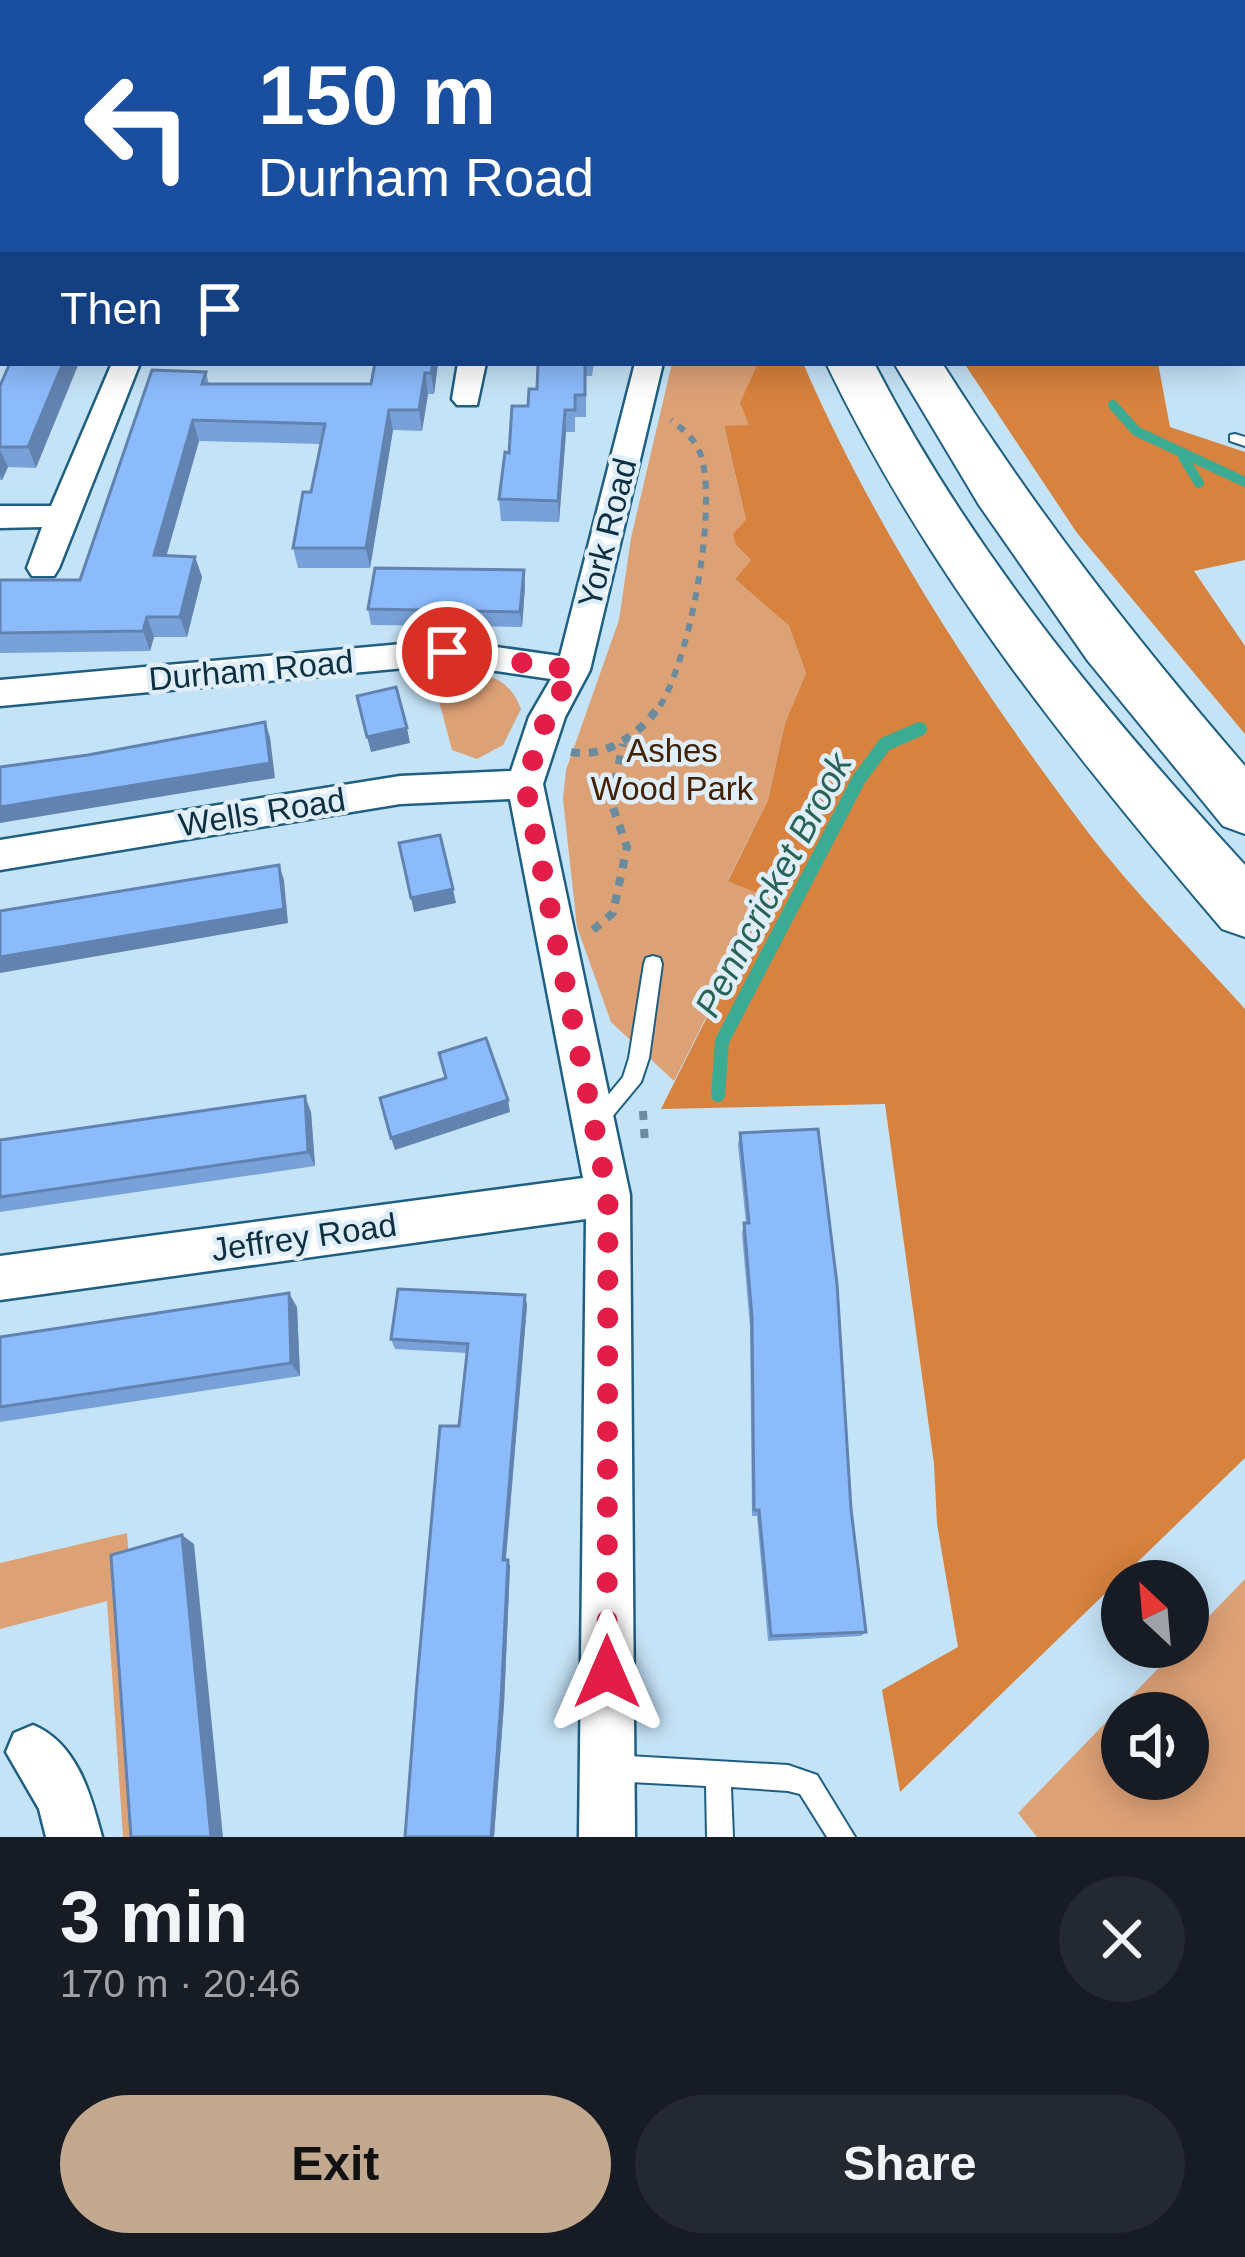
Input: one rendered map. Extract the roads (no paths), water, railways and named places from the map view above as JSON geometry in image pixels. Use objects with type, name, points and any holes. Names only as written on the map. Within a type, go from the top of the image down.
[{"type":"highway","points":[[925,375],[998,493],[1108,646],[1245,808]]},
{"type":"highway","points":[[857,380],[970,569],[1132,783],[1245,910]]},
{"type":"street","points":[[44,568],[125,366]]},
{"type":"street","points":[[466,399],[472,366]]},
{"type":"street","name":"York Road","points":[[607,1837],[608,1195],[525,784],[547,717],[573,670],[648,366]]},
{"type":"street","points":[[0,517],[62,516]]},
{"type":"street","name":"Durham Road","points":[[0,693],[447,652],[573,670]]},
{"type":"street","name":"Wells Road","points":[[0,855],[400,790],[525,784]]},
{"type":"street","name":"Jeffrey Road","points":[[0,1278],[608,1195]]},
{"type":"street","points":[[33,1752],[64,1797],[74,1837]]},
{"type":"lane","points":[[594,1124],[631,1082],[653,964]]},
{"type":"lane","points":[[607,1768],[788,1778],[808,1784],[842,1837]]},
{"type":"lane","points":[[718,1774],[720,1837]]},
{"type":"waterway","points":[[1113,405],[1136,431],[1245,482]]},
{"type":"waterway","name":"Penncricket Brook","points":[[1183,457],[1199,483]]},
{"type":"waterway","name":"Penncricket Brook","points":[[718,1095],[722,1041],[859,779],[885,744],[920,729]]},
{"type":"park label","name":"Ashes Wood Park","points":[[672,769]]}]
